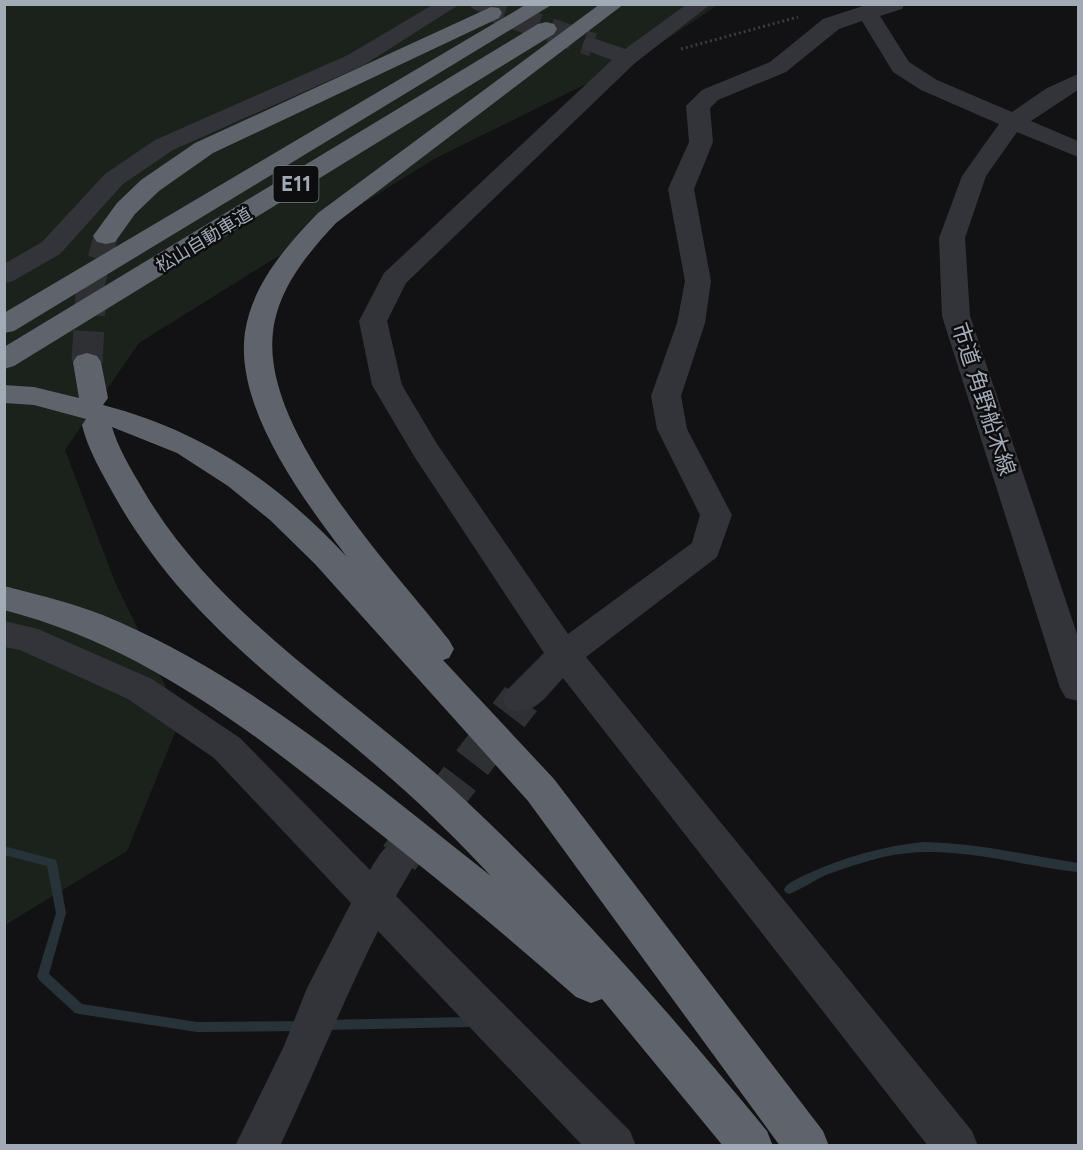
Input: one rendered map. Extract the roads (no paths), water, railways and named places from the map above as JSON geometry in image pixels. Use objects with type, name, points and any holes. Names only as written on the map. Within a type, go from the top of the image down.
[{"type":"highway","points":[[106,236],[133,199],[156,179],[221,138],[395,60],[509,4]]},
{"type":"highway","name":"松山自動車道","points":[[4,325],[543,4]]},
{"type":"highway","name":"松山自動車道","points":[[4,360],[586,4]]},
{"type":"highway","points":[[614,4],[327,218],[298,248],[276,281],[263,316],[257,351],[263,390],[279,430],[306,474],[807,1146]]},
{"type":"highway","points":[[87,362],[95,412],[130,498],[179,569],[258,649],[359,728],[451,810],[606,974],[751,1146]]},
{"type":"highway","points":[[4,394],[34,396],[135,423],[189,446],[239,479],[281,512],[327,556],[541,790]]},
{"type":"highway","points":[[4,598],[36,604],[104,630],[171,663],[310,756],[502,906],[591,984],[723,1111]]},
{"type":"street","points":[[4,275],[51,248],[70,230],[114,179],[164,145],[357,60],[450,4]]},
{"type":"street","points":[[701,4],[627,58],[394,279],[373,321],[387,385],[425,449],[564,655],[956,1146]]},
{"type":"street","points":[[521,699],[564,655],[706,549],[716,515],[672,429],[666,396],[691,323],[698,281],[681,189],[701,142],[698,106],[710,95],[778,67],[831,24],[866,11],[894,4]]},
{"type":"street","points":[[866,11],[901,67],[929,86],[1078,150]]},
{"type":"street","points":[[593,45],[627,58]]},
{"type":"street","name":"市道 角野船木線","points":[[1078,81],[1055,93],[1012,123],[974,176],[952,238],[956,316],[1078,688]]},
{"type":"street","points":[[4,634],[26,638],[140,689],[227,748],[614,1146]]},
{"type":"street","points":[[257,1146],[302,1053],[320,1006],[373,899],[399,858]]},
{"type":"waterway","points":[[789,889],[823,872],[863,858],[884,852],[924,847],[976,851],[1078,868]]},
{"type":"waterway","points":[[4,850],[52,863],[61,913],[43,976],[79,1009],[197,1027],[304,1026]]},
{"type":"waterway","points":[[324,1025],[470,1022]]},
{"type":"tunnel","points":[[482,6],[593,45]]},
{"type":"tunnel","points":[[90,294],[106,236]]},
{"type":"tunnel","points":[[87,362],[91,292]]},
{"type":"tunnel","points":[[399,858],[521,699]]}]
